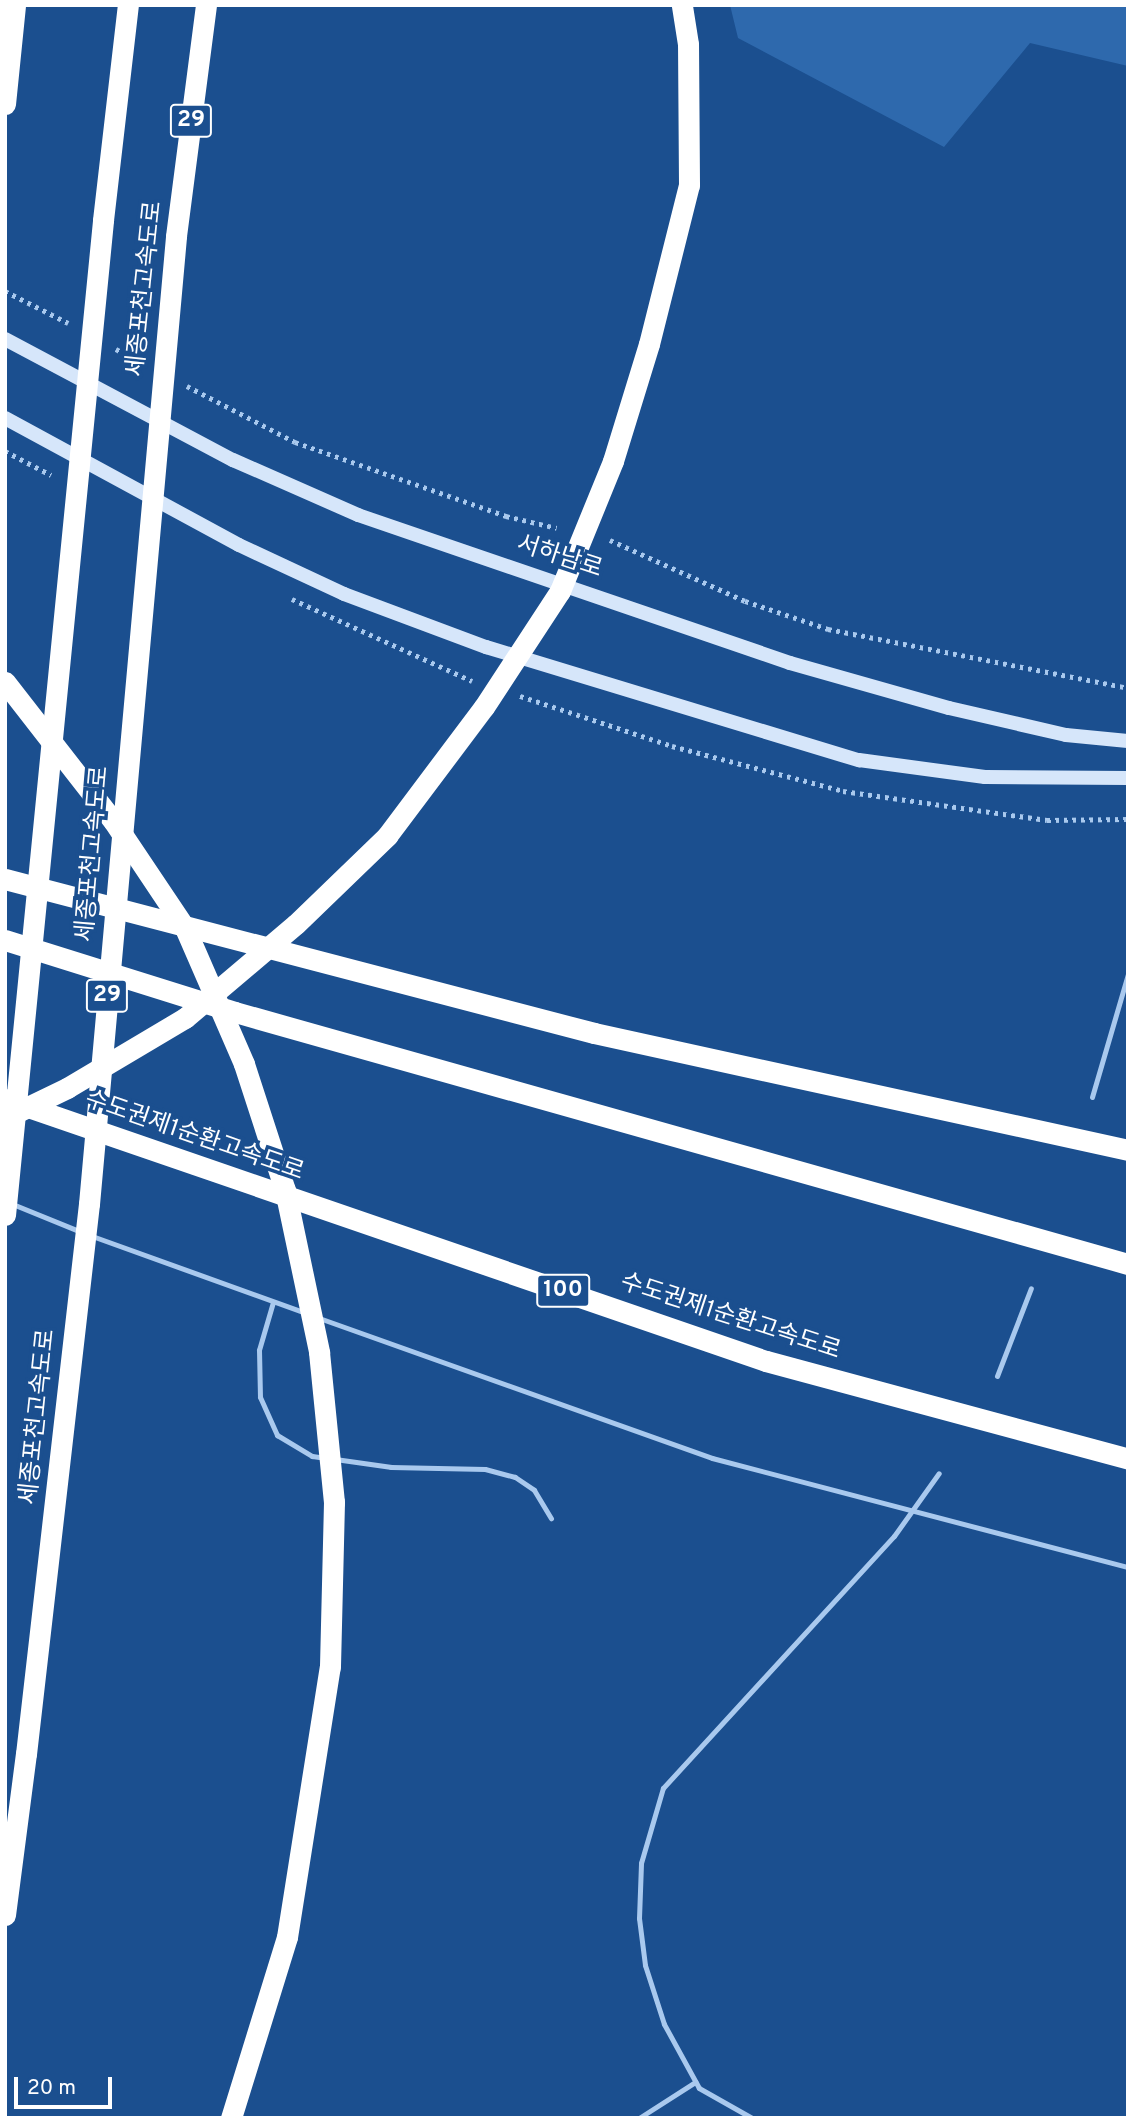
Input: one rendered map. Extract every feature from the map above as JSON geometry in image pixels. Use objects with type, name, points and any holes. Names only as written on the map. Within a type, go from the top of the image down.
[{"type":"highway","points":[[5,104],[15,5]]},
{"type":"highway","name":"세종포천고속도로","points":[[5,1215],[103,220],[128,5]]},
{"type":"highway","name":"세종포천고속도로","points":[[5,1915],[89,1204],[176,236],[206,5]]},
{"type":"highway","points":[[5,1118],[67,1088],[185,1018],[296,924],[387,836],[484,707],[560,591],[613,461],[649,344],[690,185],[688,44],[682,5]]},
{"type":"highway","points":[[5,682],[114,822],[185,928],[244,1063],[285,1190],[319,1352],[334,1503],[330,1667],[287,1937],[231,2118]]},
{"type":"highway","points":[[5,879],[594,1033],[1128,1150]]},
{"type":"highway","points":[[5,940],[248,1016],[1128,1264]]},
{"type":"highway","name":"수도권제1순환고속도로","points":[[5,1099],[766,1361],[1128,1459]]},
{"type":"main road","name":"서하남로","points":[[5,339],[233,460],[358,515],[790,663],[949,708],[1066,735],[1128,741]]},
{"type":"main road","points":[[5,418],[239,545],[344,594],[486,647],[859,760],[985,777],[1128,778]]},
{"type":"lane","points":[[1092,1097],[1128,974]]},
{"type":"lane","points":[[5,1201],[274,1302],[712,1458],[1128,1567]]},
{"type":"lane","points":[[997,1376],[1031,1288]]},
{"type":"lane","points":[[274,1302],[259,1350],[260,1397],[277,1435],[312,1456],[391,1467],[485,1469],[514,1477],[534,1490],[551,1518]]},
{"type":"lane","points":[[752,2118],[695,2082],[664,2024],[645,1965],[639,1918],[641,1863],[663,1788],[894,1535],[939,1473]]},
{"type":"lane","points":[[639,2118],[695,2082]]},
{"type":"path","points":[[5,291],[78,328]]},
{"type":"path","points":[[114,347],[150,366]]},
{"type":"path","points":[[174,379],[295,442],[506,516],[560,529]]},
{"type":"path","points":[[600,538],[627,545],[745,601],[828,629],[1128,688]]},
{"type":"shaded area","points":[[730,5],[1128,5],[1128,66],[1030,43],[944,147],[738,38]]}]
